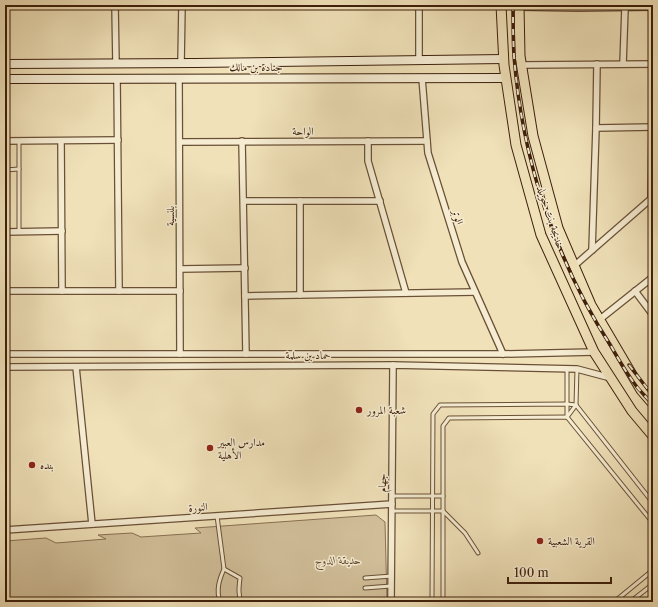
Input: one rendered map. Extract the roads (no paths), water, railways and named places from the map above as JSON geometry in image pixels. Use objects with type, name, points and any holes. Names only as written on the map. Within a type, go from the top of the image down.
[{"type":"main road","name":"خديجة بنت خويلد","points":[[501,5],[506,78],[516,145],[541,234],[594,352],[632,411],[653,436]]},
{"type":"main road","name":"خديجة بنت خويلد","points":[[519,6],[520,56],[532,136],[558,228],[591,305],[599,320],[642,390],[653,404]]},
{"type":"street","points":[[115,5],[116,64]]},
{"type":"street","points":[[181,63],[182,5],[191,5]]},
{"type":"street","points":[[419,5],[419,60]]},
{"type":"street","points":[[519,6],[625,8],[653,7]]},
{"type":"street","points":[[623,64],[625,8]]},
{"type":"street","name":"جنادة بن مالك","points":[[5,64],[504,59]]},
{"type":"street","points":[[592,250],[597,64]]},
{"type":"street","points":[[522,65],[653,64]]},
{"type":"street","name":"الوتر","points":[[422,78],[428,153],[462,262],[503,354]]},
{"type":"street","name":"جنادة بن مالك","points":[[5,79],[506,78]]},
{"type":"street","points":[[117,79],[119,291]]},
{"type":"street","name":"بلنسية","points":[[179,79],[180,354]]},
{"type":"street","points":[[574,266],[652,197],[652,127],[596,128]]},
{"type":"street","points":[[5,141],[118,140]]},
{"type":"street","points":[[61,141],[62,291]]},
{"type":"street","points":[[368,141],[368,162],[406,293]]},
{"type":"street","name":"الواحة","points":[[180,142],[427,141]]},
{"type":"street","points":[[242,142],[246,354]]},
{"type":"street","points":[[244,201],[380,201]]},
{"type":"street","points":[[300,201],[300,295]]},
{"type":"street","points":[[5,232],[62,231]]},
{"type":"street","points":[[180,269],[245,268]]},
{"type":"street","points":[[599,320],[653,277]]},
{"type":"street","points":[[5,291],[180,291]]},
{"type":"street","points":[[635,291],[653,315]]},
{"type":"street","points":[[245,296],[476,292]]},
{"type":"street","name":"حماد بن سلمة","points":[[5,354],[503,354],[594,352]]},
{"type":"street","name":"حماد بن سلمة","points":[[5,367],[393,365],[577,369],[611,378]]},
{"type":"street","name":"جهام","points":[[392,602],[393,365]]},
{"type":"street","points":[[76,367],[92,524]]},
{"type":"street","name":"النورة","points":[[5,530],[392,504]]},
{"type":"lane","points":[[18,141],[19,232]]},
{"type":"lane","points":[[5,170],[19,169]]},
{"type":"lane","points":[[566,369],[567,417],[653,522]]},
{"type":"lane","points":[[567,417],[576,405],[577,369]]},
{"type":"lane","points":[[432,602],[433,414],[440,405],[576,405],[653,503]]},
{"type":"lane","points":[[443,602],[443,426],[449,418],[567,417]]},
{"type":"lane","points":[[392,496],[443,496]]},
{"type":"lane","points":[[392,511],[443,511],[465,533],[478,553]]},
{"type":"lane","points":[[217,516],[224,569],[218,587],[220,602]]},
{"type":"lane","points":[[224,569],[240,578],[239,589],[241,602]]},
{"type":"lane","points":[[614,602],[653,570]]},
{"type":"lane","points":[[365,578],[392,576]]},
{"type":"lane","points":[[630,602],[653,584]]},
{"type":"lane","points":[[365,588],[392,586]]},
{"type":"railway","points":[[513,5],[514,56],[518,95],[533,170],[544,207],[573,279],[591,313],[630,377],[653,405]]},
{"type":"railway","points":[[629,365],[653,396]]},
{"type":"place","name":"شعبة المرور","points":[[359,410]]},
{"type":"place","name":"مدارس العبير الأهلية","points":[[210,448]]},
{"type":"place","name":"بنده","points":[[32,465]]},
{"type":"place","name":"القرية الشعبية","points":[[540,541]]},
{"type":"park label","name":"حديقة الدوح","points":[[338,560]]}]
